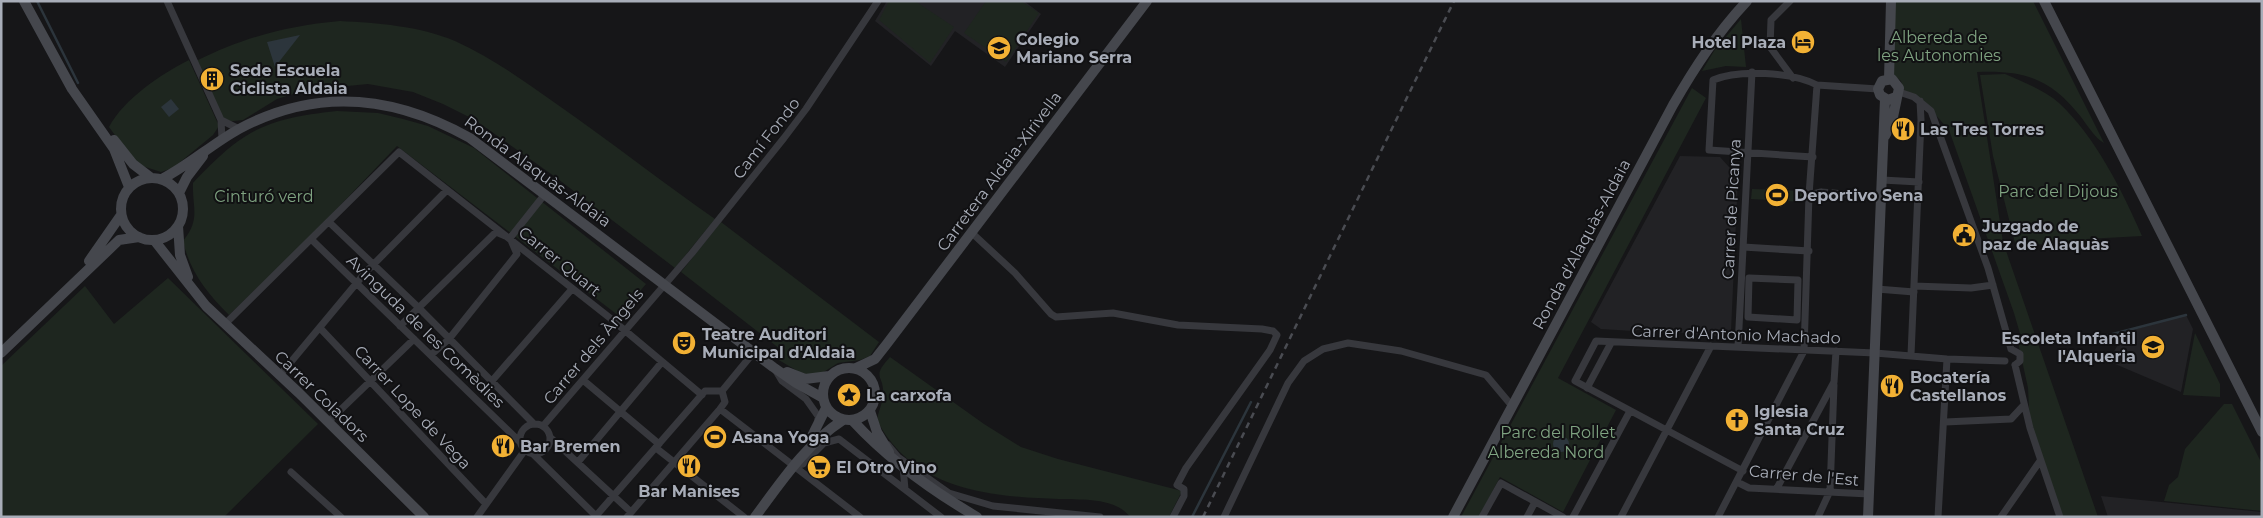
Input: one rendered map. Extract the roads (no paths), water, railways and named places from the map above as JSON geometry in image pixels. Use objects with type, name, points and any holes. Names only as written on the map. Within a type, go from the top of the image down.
[{"type":"street","points":[[24,1],[72,89],[114,149],[129,187]]},
{"type":"street","points":[[166,1],[221,120],[222,140]]},
{"type":"street","name":"Camí Fondo","points":[[665,284],[806,109],[878,1]]},
{"type":"street","name":"Carretera Aldaia-Xirivella","points":[[856,368],[875,359],[1147,1]]},
{"type":"street","name":"Ronda d'Alaquàs-Aldaia","points":[[1453,514],[1686,81],[1722,28],[1747,1]]},
{"type":"street","points":[[1790,1],[1771,20],[1770,47],[1793,78]]},
{"type":"street","points":[[1889,79],[1891,1]]},
{"type":"street","points":[[2044,1],[2262,432]]},
{"type":"street","points":[[1813,157],[1709,150],[1713,80],[1752,72],[1808,81],[1817,85],[1878,89]]},
{"type":"street","name":"Carrer de Picanya","points":[[1738,347],[1752,72]]},
{"type":"street","points":[[1885,99],[1880,96],[1878,89],[1882,81],[1889,79],[1896,82],[1898,94],[1892,122],[1885,137]]},
{"type":"street","points":[[1718,517],[1804,351],[1809,251],[1809,195],[1817,85]]},
{"type":"street","points":[[72,89],[133,164],[150,177]]},
{"type":"street","points":[[1885,99],[1898,94],[1920,102],[1931,111],[1993,285],[2012,349],[2020,354],[2020,361],[2015,365],[2009,365],[2005,361],[2006,353],[2012,349]]},
{"type":"street","points":[[1868,517],[1877,289],[1876,196],[1882,180],[1885,99]]},
{"type":"street","name":"Ronda Alaquàs-Aldaia","points":[[162,179],[179,170],[239,129],[285,110],[326,102],[360,101],[400,107],[440,121],[470,138],[773,367]]},
{"type":"street","points":[[1911,355],[1919,182],[1920,102]]},
{"type":"street","points":[[1921,122],[1929,119],[1935,121]]},
{"type":"street","points":[[221,120],[239,129]]},
{"type":"street","name":"Ronda Alaquàs-Aldaia","points":[[179,193],[187,177],[212,146]]},
{"type":"street","name":"Carrer Quart","points":[[330,223],[399,152],[510,238],[702,395]]},
{"type":"street","points":[[1,352],[119,240],[139,237],[154,240],[172,234],[178,226],[184,210],[179,193],[175,187],[162,179],[150,177],[142,179],[129,187],[124,196],[121,215],[79,276]]},
{"type":"street","points":[[1882,180],[1919,182]]},
{"type":"street","points":[[280,375],[373,264],[447,190]]},
{"type":"street","points":[[1809,195],[1821,192]]},
{"type":"street","points":[[510,238],[545,194]]},
{"type":"street","points":[[121,215],[125,224],[139,237]]},
{"type":"street","points":[[225,324],[330,223]]},
{"type":"street","name":"Avinguda de les Comèdies","points":[[330,223],[418,307],[534,424]]},
{"type":"street","points":[[178,226],[180,255],[192,287]]},
{"type":"street","points":[[400,326],[496,232],[510,238],[517,254],[449,339],[431,355]]},
{"type":"street","points":[[972,233],[1015,273],[1051,314],[1056,317],[1113,313],[1178,325],[1262,329],[1273,331],[1277,335],[1270,350],[1186,468],[1177,485],[1184,488],[1184,496],[1172,517]]},
{"type":"street","points":[[154,240],[192,287]]},
{"type":"street","name":"Avinguda de les Comèdies","points":[[312,240],[520,442]]},
{"type":"street","points":[[1743,247],[1809,251]]},
{"type":"street","points":[[1749,278],[1798,280],[1797,320],[1748,317],[1749,278]]},
{"type":"street","name":"Carrer dels Àngels","points":[[543,426],[665,284]]},
{"type":"street","points":[[1877,289],[1971,288],[1993,285]]},
{"type":"street","name":"Carrer Coladors","points":[[192,287],[225,324],[280,375],[424,517]]},
{"type":"street","points":[[491,382],[572,289]]},
{"type":"street","name":"Carrer Lope de Vega","points":[[320,328],[486,504]]},
{"type":"street","points":[[328,422],[414,339]]},
{"type":"street","name":"Carrer d'Antonio Machado","points":[[1586,388],[1575,381],[1596,341],[1804,351],[1875,352],[1947,359],[2005,361]]},
{"type":"street","points":[[1224,517],[1288,383],[1304,360],[1323,350],[1348,343],[1392,350],[1486,375],[1512,406]]},
{"type":"street","points":[[1611,343],[1586,388],[1742,471]]},
{"type":"street","points":[[1621,517],[1710,346]]},
{"type":"street","points":[[1818,517],[1830,491],[1836,351]]},
{"type":"street","points":[[722,391],[725,402],[720,410],[629,514],[613,496],[552,438],[543,426],[534,424],[525,429],[520,442],[524,450],[534,455],[596,516],[613,496],[658,446],[702,395],[705,392],[722,391],[754,352]]},
{"type":"street","name":"Carretera Aldaia-Xirivella","points":[[872,379],[875,359]]},
{"type":"street","points":[[1938,517],[1945,422],[1947,359]]},
{"type":"street","points":[[578,462],[662,362]]},
{"type":"street","points":[[2015,365],[2040,461],[2060,517]]},
{"type":"street","points":[[773,367],[805,380],[830,376]]},
{"type":"street","points":[[773,367],[824,403],[834,417],[848,421],[938,494],[977,517]]},
{"type":"street","points":[[773,367],[782,381],[806,399],[818,416],[817,429]]},
{"type":"street","points":[[754,517],[822,433],[848,421],[862,418],[870,411],[876,397],[872,379],[865,372],[856,368],[842,368],[830,376],[823,387],[824,403],[817,429],[794,466]]},
{"type":"street","points":[[583,380],[620,411],[674,462],[744,517]]},
{"type":"street","points":[[1777,488],[1834,382]]},
{"type":"street","points":[[1945,422],[2011,419],[2024,405]]},
{"type":"street","points":[[720,410],[860,517]]},
{"type":"street","points":[[870,411],[877,432],[894,460]]},
{"type":"street","points":[[1573,517],[1630,412]]},
{"type":"street","points":[[877,432],[898,457],[949,493],[993,506],[1100,517]]},
{"type":"street","points":[[534,455],[540,454],[552,438]]},
{"type":"street","points":[[794,466],[803,464],[824,443],[839,439],[941,517]]},
{"type":"street","points":[[477,517],[524,450]]},
{"type":"street","points":[[2000,517],[2040,461]]},
{"type":"street","points":[[903,467],[905,489]]},
{"type":"street","points":[[291,472],[341,517]]},
{"type":"street","name":"Carrer de l'Est","points":[[1737,482],[1749,488],[1869,494]]},
{"type":"street","points":[[1482,517],[1501,483],[1563,517]]},
{"type":"street","points":[[1527,517],[1535,502]]},
{"type":"waterway","points":[[37,1],[78,83]]},
{"type":"waterway","points":[[2078,343],[2186,315]]},
{"type":"waterway","points":[[1192,517],[1251,402]]},
{"type":"tunnel","points":[[1821,192],[1871,196]]},
{"type":"railway","points":[[1203,517],[1454,1]]},
{"type":"place","name":"Hotel Plaza","points":[[1803,42]]},
{"type":"place","name":"Colegio Mariano Serra","points":[[999,48]]},
{"type":"place","name":"Sede Escuela Ciclista Aldaia","points":[[212,79]]},
{"type":"place","name":"Las Tres Torres","points":[[1903,129]]},
{"type":"place","name":"Deportivo Sena","points":[[1777,195]]},
{"type":"place","name":"Juzgado de paz de Alaquàs","points":[[1964,235]]},
{"type":"place","name":"Teatre Auditori Municipal d'Aldaia","points":[[684,343]]},
{"type":"place","name":"Escoleta Infantil l'Alqueria","points":[[2153,347]]},
{"type":"place","name":"Bocatería Castellanos","points":[[1892,386]]},
{"type":"place","name":"La carxofa","points":[[849,395]]},
{"type":"place","name":"Iglesia Santa Cruz","points":[[1737,420]]},
{"type":"place","name":"Asana Yoga","points":[[715,437]]},
{"type":"place","name":"Bar Bremen","points":[[503,446]]},
{"type":"place","name":"Bar Manises","points":[[689,466]]},
{"type":"place","name":"El Otro Vino","points":[[819,467]]},
{"type":"park label","name":"Albereda de les Autonomies","points":[[1939,46]]},
{"type":"park label","name":"Parc del Dijous","points":[[2058,191]]},
{"type":"park label","name":"Cinturó verd","points":[[264,196]]},
{"type":"park label","name":"Parc del Rollet","points":[[1558,432]]},
{"type":"park label","name":"Albereda Nord","points":[[1546,452]]}]
